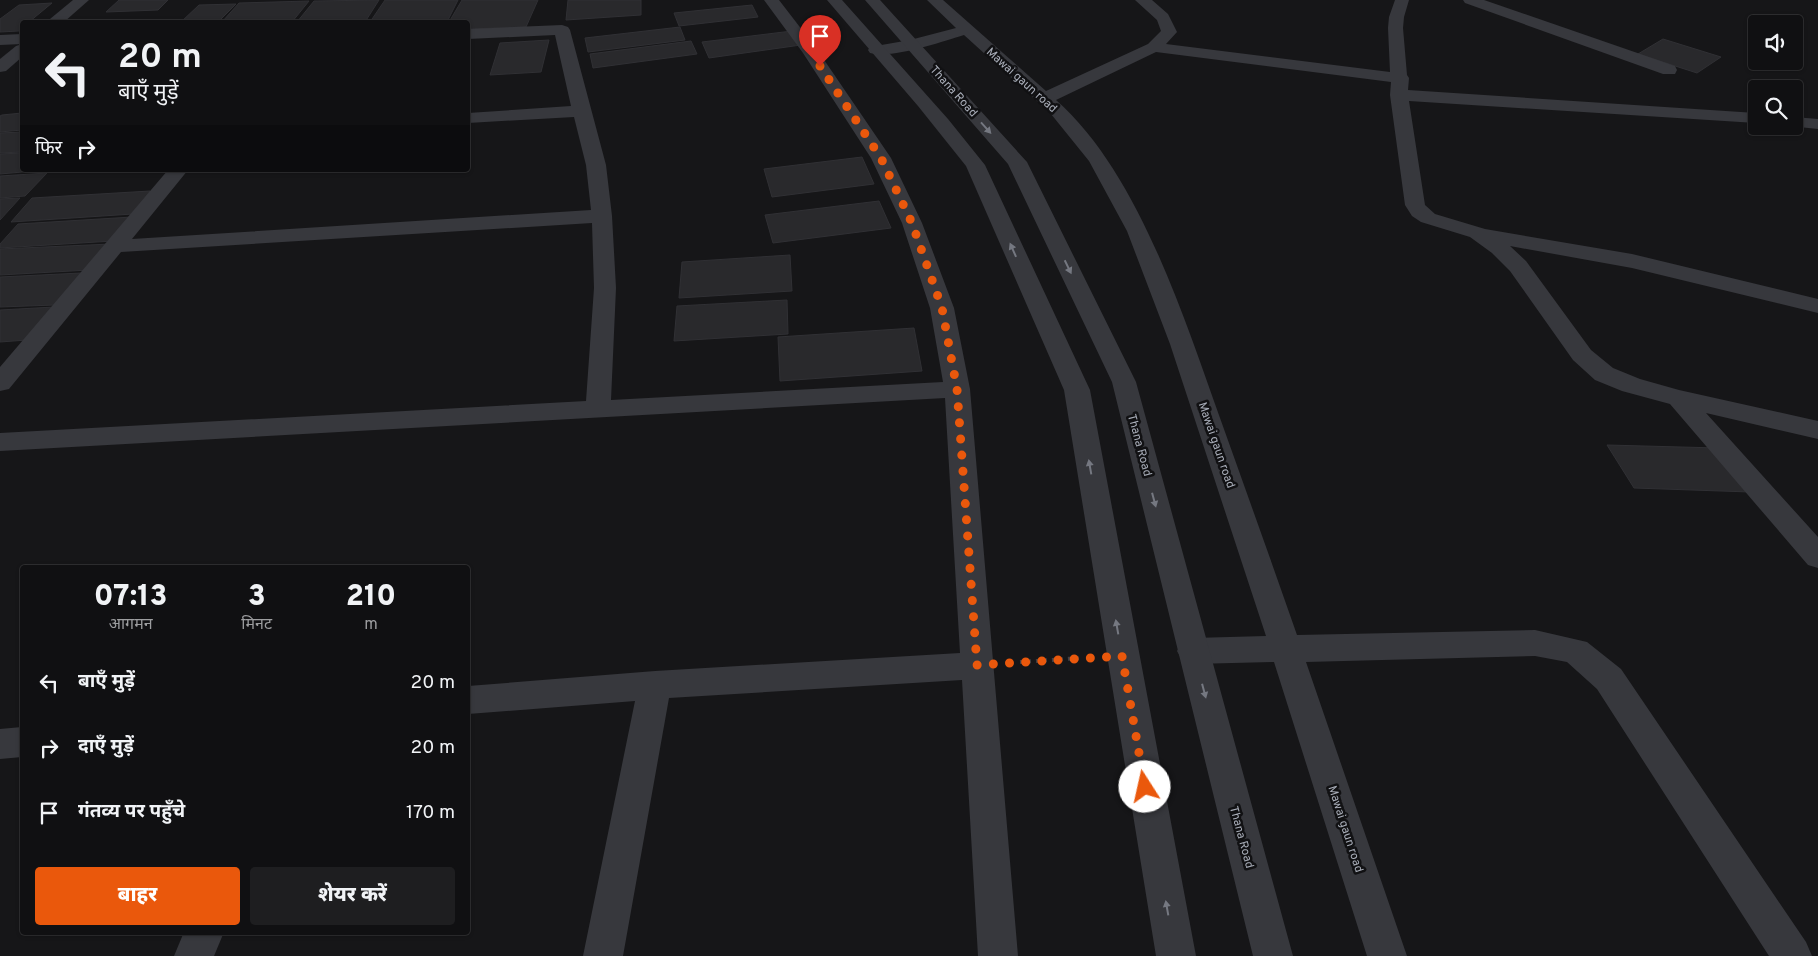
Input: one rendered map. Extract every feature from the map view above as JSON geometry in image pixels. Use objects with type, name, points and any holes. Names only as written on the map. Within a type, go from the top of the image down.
[{"type":"street","points":[[57,20],[82,0]]},
{"type":"street","points":[[771,0],[810,51],[881,158],[908,215],[942,308],[957,389],[998,956]]},
{"type":"street","points":[[834,0],[876,50],[954,136],[975,166],[1077,390],[1122,656],[1176,956]]},
{"type":"street","name":"Thana Road","points":[[872,0],[1017,162],[1124,382],[1273,956]]},
{"type":"street","name":"Mawai gaun road","points":[[934,0],[1056,110],[1098,159],[1137,230],[1182,344],[1286,649],[1387,956]]},
{"type":"street","points":[[1043,99],[1154,47],[1169,32],[1168,22],[1142,0]]},
{"type":"street","points":[[1402,0],[1396,19],[1396,46],[1415,204],[1419,212],[1428,218],[1477,233],[1632,261],[1818,306]]},
{"type":"street","points":[[1470,0],[1669,70]]},
{"type":"street","points":[[470,34],[562,30],[596,165],[602,216],[605,288],[598,410]]},
{"type":"street","points":[[876,50],[911,45],[966,30]]},
{"type":"street","points":[[0,40],[20,39]]},
{"type":"street","points":[[1154,47],[1400,87],[1748,117]]},
{"type":"street","points":[[0,67],[20,53]]},
{"type":"street","points":[[470,118],[581,111]]},
{"type":"street","points":[[1803,123],[1818,124]]},
{"type":"street","points":[[0,384],[176,172]]},
{"type":"street","points":[[115,246],[602,216]]},
{"type":"street","points":[[1477,233],[1500,248],[1518,266],[1582,355],[1604,374],[1631,385],[1679,398],[1818,430]]},
{"type":"street","points":[[0,442],[957,389]]},
{"type":"street","points":[[1679,398],[1818,557]]},
{"type":"street","points":[[1193,651],[1535,643],[1576,651],[1609,679],[1792,956]]},
{"type":"street","points":[[470,700],[655,685],[977,665]]},
{"type":"street","points":[[603,956],[655,685]]},
{"type":"street","points":[[0,744],[20,742]]},
{"type":"street","points":[[194,956],[203,935]]},
{"type":"path","points":[[977,665],[1122,656]]},
{"type":"building","points":[[119,0],[168,0],[158,10],[106,12]]},
{"type":"building","points":[[379,0],[366,20],[299,20],[314,1]]},
{"type":"building","points":[[385,0],[458,0],[448,20],[371,20]]},
{"type":"building","points":[[462,0],[538,0],[526,27],[470,29],[470,20],[450,20]]},
{"type":"building","points":[[568,0],[641,0],[641,15],[566,20]]},
{"type":"building","points":[[309,1],[294,20],[224,20],[239,3]]},
{"type":"building","points":[[52,3],[31,20],[20,20],[19,31],[0,32],[0,19],[19,5]]},
{"type":"building","points":[[236,4],[220,20],[183,20],[199,5]]},
{"type":"building","points":[[752,5],[758,17],[679,26],[674,13]]},
{"type":"building","points":[[680,27],[685,40],[588,52],[585,38]]},
{"type":"building","points":[[792,31],[801,45],[709,58],[702,42]]},
{"type":"building","points":[[1663,39],[1721,57],[1697,73],[1638,54]]},
{"type":"building","points":[[549,40],[541,72],[490,75],[500,43]]},
{"type":"building","points":[[691,41],[697,54],[593,68],[590,54]]},
{"type":"building","points":[[20,113],[20,130],[0,132],[0,116]]},
{"type":"building","points":[[20,132],[20,152],[0,153],[0,133]]},
{"type":"building","points":[[20,153],[20,172],[22,172],[0,174],[0,154]]},
{"type":"building","points":[[862,157],[874,184],[772,197],[764,169]]},
{"type":"building","points":[[47,173],[25,196],[0,198],[0,176]]},
{"type":"building","points":[[150,191],[133,214],[11,222],[32,198]]},
{"type":"building","points":[[20,198],[0,220],[0,199]]},
{"type":"building","points":[[879,201],[891,228],[773,243],[765,215]]},
{"type":"building","points":[[132,217],[113,241],[0,248],[0,244],[18,224]]},
{"type":"building","points":[[111,244],[89,270],[0,275],[0,249]]},
{"type":"building","points":[[790,255],[792,291],[679,298],[682,262]]},
{"type":"building","points":[[81,273],[55,305],[0,307],[0,277]]},
{"type":"building","points":[[787,300],[788,334],[674,341],[677,306]]},
{"type":"building","points":[[54,307],[27,340],[0,342],[0,310]]},
{"type":"building","points":[[914,328],[922,371],[780,381],[778,337]]},
{"type":"building","points":[[1607,445],[1718,448],[1750,492],[1634,488]]},
{"type":"route","points":[[820,66],[881,158],[912,223],[942,308],[957,389],[977,665],[1122,656],[1145,787]]}]
